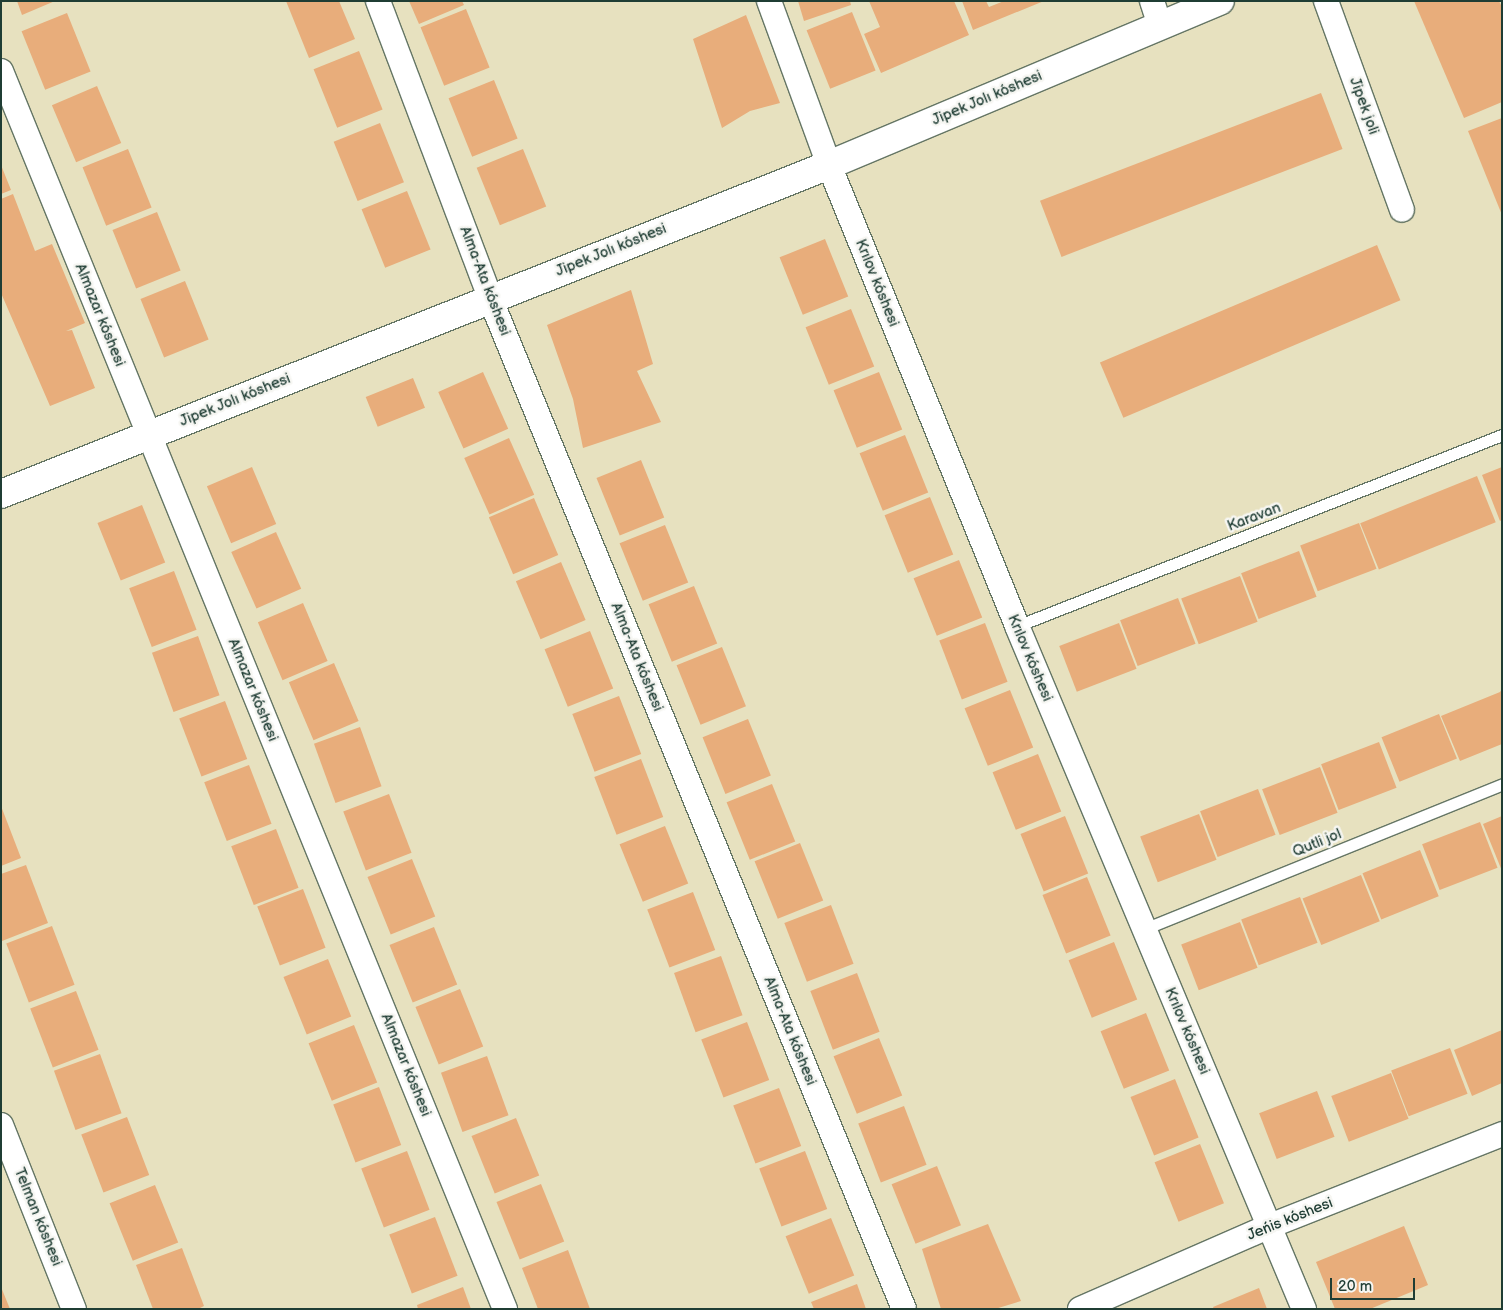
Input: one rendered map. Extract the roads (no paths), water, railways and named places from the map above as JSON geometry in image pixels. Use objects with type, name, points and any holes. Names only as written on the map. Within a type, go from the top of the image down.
[{"type":"street","name":"Alma-Ata kóshesi","points":[[378,1],[490,298],[904,1309]]},
{"type":"street","name":"Krılov kóshesi","points":[[769,1],[828,164],[1017,626],[1304,1309]]},
{"type":"street","name":"Jipek Jolı kóshesi","points":[[1,494],[828,164],[1156,13],[1220,1]]},
{"type":"street","name":"Jipek joli","points":[[1326,1],[1402,210]]},
{"type":"street","name":"Almazar kóshesi","points":[[1,71],[505,1309]]},
{"type":"street","name":"Telman kóshesi","points":[[1,1125],[74,1309]]},
{"type":"street","name":"Jeńis kóshesi","points":[[1080,1309],[1270,1226],[1502,1134]]},
{"type":"lane","name":"Karavan","points":[[1017,626],[1502,435]]},
{"type":"lane","name":"Qutli jol","points":[[1144,930],[1502,784]]}]
